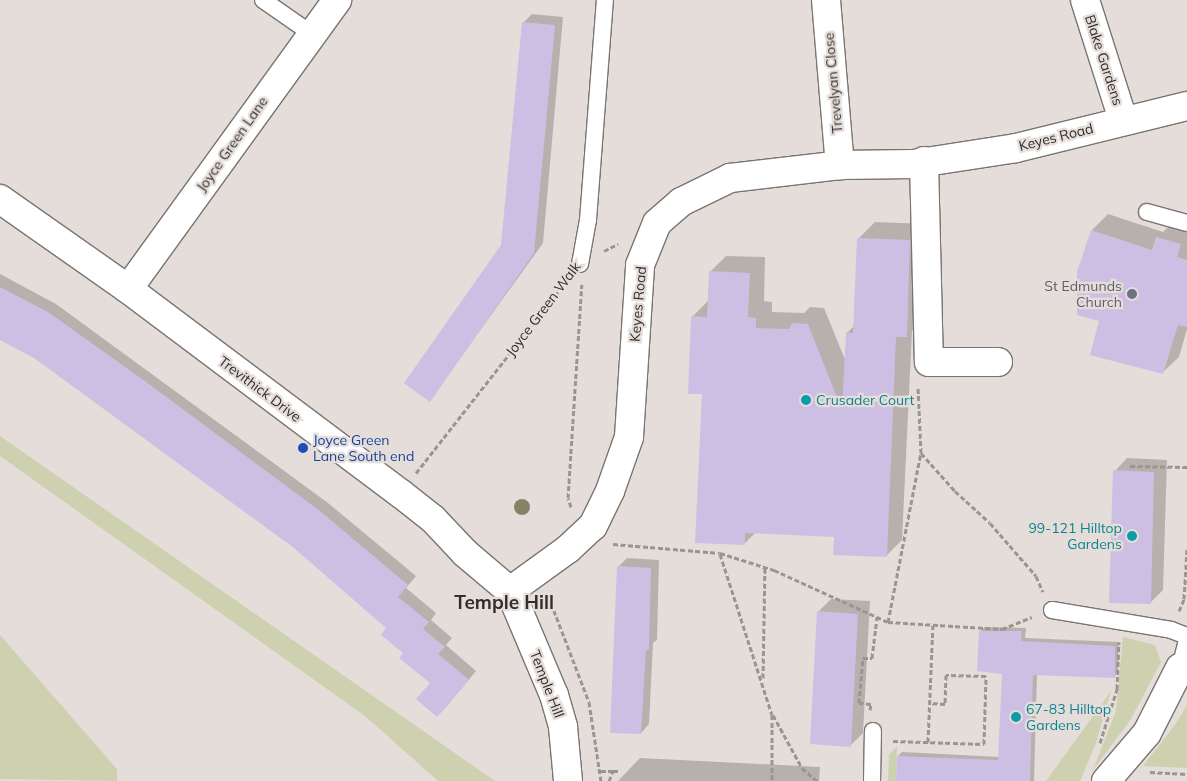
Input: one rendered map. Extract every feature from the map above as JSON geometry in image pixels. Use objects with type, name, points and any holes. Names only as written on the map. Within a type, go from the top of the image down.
[{"type":"street","name":"Joyce Green Lane","points":[[128,289],[337,0]]},
{"type":"street","name":"Trevelyan Close","points":[[826,0],[840,165]]},
{"type":"street","name":"Blake Gardens","points":[[1085,0],[1124,120]]},
{"type":"street","name":"Keyes Road","points":[[510,591],[568,549],[603,535],[610,491],[630,437],[640,265],[657,223],[681,202],[730,178],[840,165],[913,164],[1016,148],[1124,120],[1185,111]]},
{"type":"street","points":[[924,161],[929,362],[998,362]]},
{"type":"street","name":"Trevithick Drive","points":[[0,199],[128,289],[400,493],[433,519],[465,554],[510,591]]},
{"type":"street","name":"Temple Hill","points":[[510,591],[554,695],[563,727],[568,781]]},
{"type":"street","points":[[1106,781],[1147,733],[1180,668]]},
{"type":"lane","points":[[263,0],[312,34]]},
{"type":"lane","name":"Joyce Green Walk","points":[[580,264],[588,220],[605,0]]},
{"type":"lane","points":[[1147,212],[1187,223]]},
{"type":"lane","points":[[1052,610],[1171,630],[1187,637],[1180,668]]},
{"type":"lane","points":[[872,724],[872,781]]},
{"type":"path","name":"Joyce Green Walk","points":[[400,493],[580,264]]},
{"type":"path","points":[[580,264],[583,296],[568,498],[572,509],[603,535],[720,554],[765,567],[888,622],[1002,629],[1052,610],[1036,576],[990,523],[955,491],[921,453]]},
{"type":"path","points":[[888,622],[921,453],[918,378]]},
{"type":"path","points":[[1130,466],[1187,467]]},
{"type":"path","points":[[603,535],[606,549]]},
{"type":"path","points":[[1171,630],[1184,598],[1187,548]]},
{"type":"path","points":[[720,554],[763,681],[772,715],[802,768],[817,781]]},
{"type":"path","points":[[763,681],[765,567]]},
{"type":"path","points":[[559,588],[554,592],[551,602],[589,702],[601,771],[601,781]]},
{"type":"path","points":[[872,724],[871,704],[858,703],[863,658],[872,658],[877,617]]},
{"type":"path","points":[[1096,752],[1117,689],[1119,622]]},
{"type":"path","points":[[930,703],[945,704],[946,674],[986,676],[984,744],[928,742],[932,625]]},
{"type":"path","points":[[772,715],[772,781]]},
{"type":"path","points":[[601,771],[618,771]]},
{"type":"path","points":[[609,781],[614,771]]},
{"type":"path","points":[[1144,772],[1187,774]]},
{"type":"green space","points":[[0,436],[495,781],[438,781],[365,716],[0,456]]},
{"type":"green space","points":[[0,635],[117,769],[117,781],[0,779]]},
{"type":"green space","points":[[1123,637],[1155,645],[1161,662],[1131,719],[1093,770],[1116,711]]},
{"type":"green space","points":[[1111,691],[1096,743],[1080,781],[1046,781]]},
{"type":"green space","points":[[1187,705],[1187,768],[1143,766],[1177,722]]},
{"type":"green space","points":[[897,746],[896,781],[888,781],[889,755]]},
{"type":"building","points":[[522,22],[555,25],[534,253],[430,402],[404,383],[501,245]]},
{"type":"building","points":[[1091,230],[1152,250],[1156,237],[1181,244],[1177,257],[1187,260],[1187,327],[1178,325],[1163,374],[1090,355],[1099,321],[1077,315],[1077,272]]},
{"type":"building","name":"Crusader Court","points":[[857,238],[910,240],[907,337],[896,337],[887,557],[833,555],[834,537],[745,533],[745,545],[695,543],[702,394],[688,394],[691,316],[707,317],[709,271],[750,273],[748,317],[756,318],[756,328],[789,329],[792,323],[808,324],[842,410],[846,332],[853,333]]},
{"type":"building","points":[[0,287],[48,312],[149,384],[320,511],[408,585],[398,597],[429,622],[423,629],[445,647],[438,654],[469,680],[437,717],[416,699],[430,683],[399,658],[403,653],[381,635],[386,628],[294,548],[34,358],[0,340]]},
{"type":"building","name":"99-121 Hilltop Gardens","points":[[1113,470],[1154,472],[1151,604],[1109,603]]},
{"type":"building","points":[[617,566],[651,568],[649,650],[646,650],[641,734],[610,733]]},
{"type":"building","points":[[817,611],[858,614],[851,747],[810,744]]},
{"type":"building","name":"67-83 Hilltop Gardens","points":[[979,631],[1022,631],[1021,641],[1115,646],[1115,678],[1033,675],[1030,781],[896,781],[897,756],[998,760],[1002,674],[977,671]]},
{"type":"place","name":"St Edmunds Church","points":[[1132,294]]},
{"type":"place","name":"Crusader Court","points":[[806,400]]},
{"type":"place","name":"Joyce Green Lane South end","points":[[303,448]]},
{"type":"place","name":"99-121 Hilltop Gardens","points":[[1132,536]]},
{"type":"place","name":"67-83 Hilltop Gardens","points":[[1016,717]]},
{"type":"district","name":"Temple Hill","points":[[504,603]]}]
